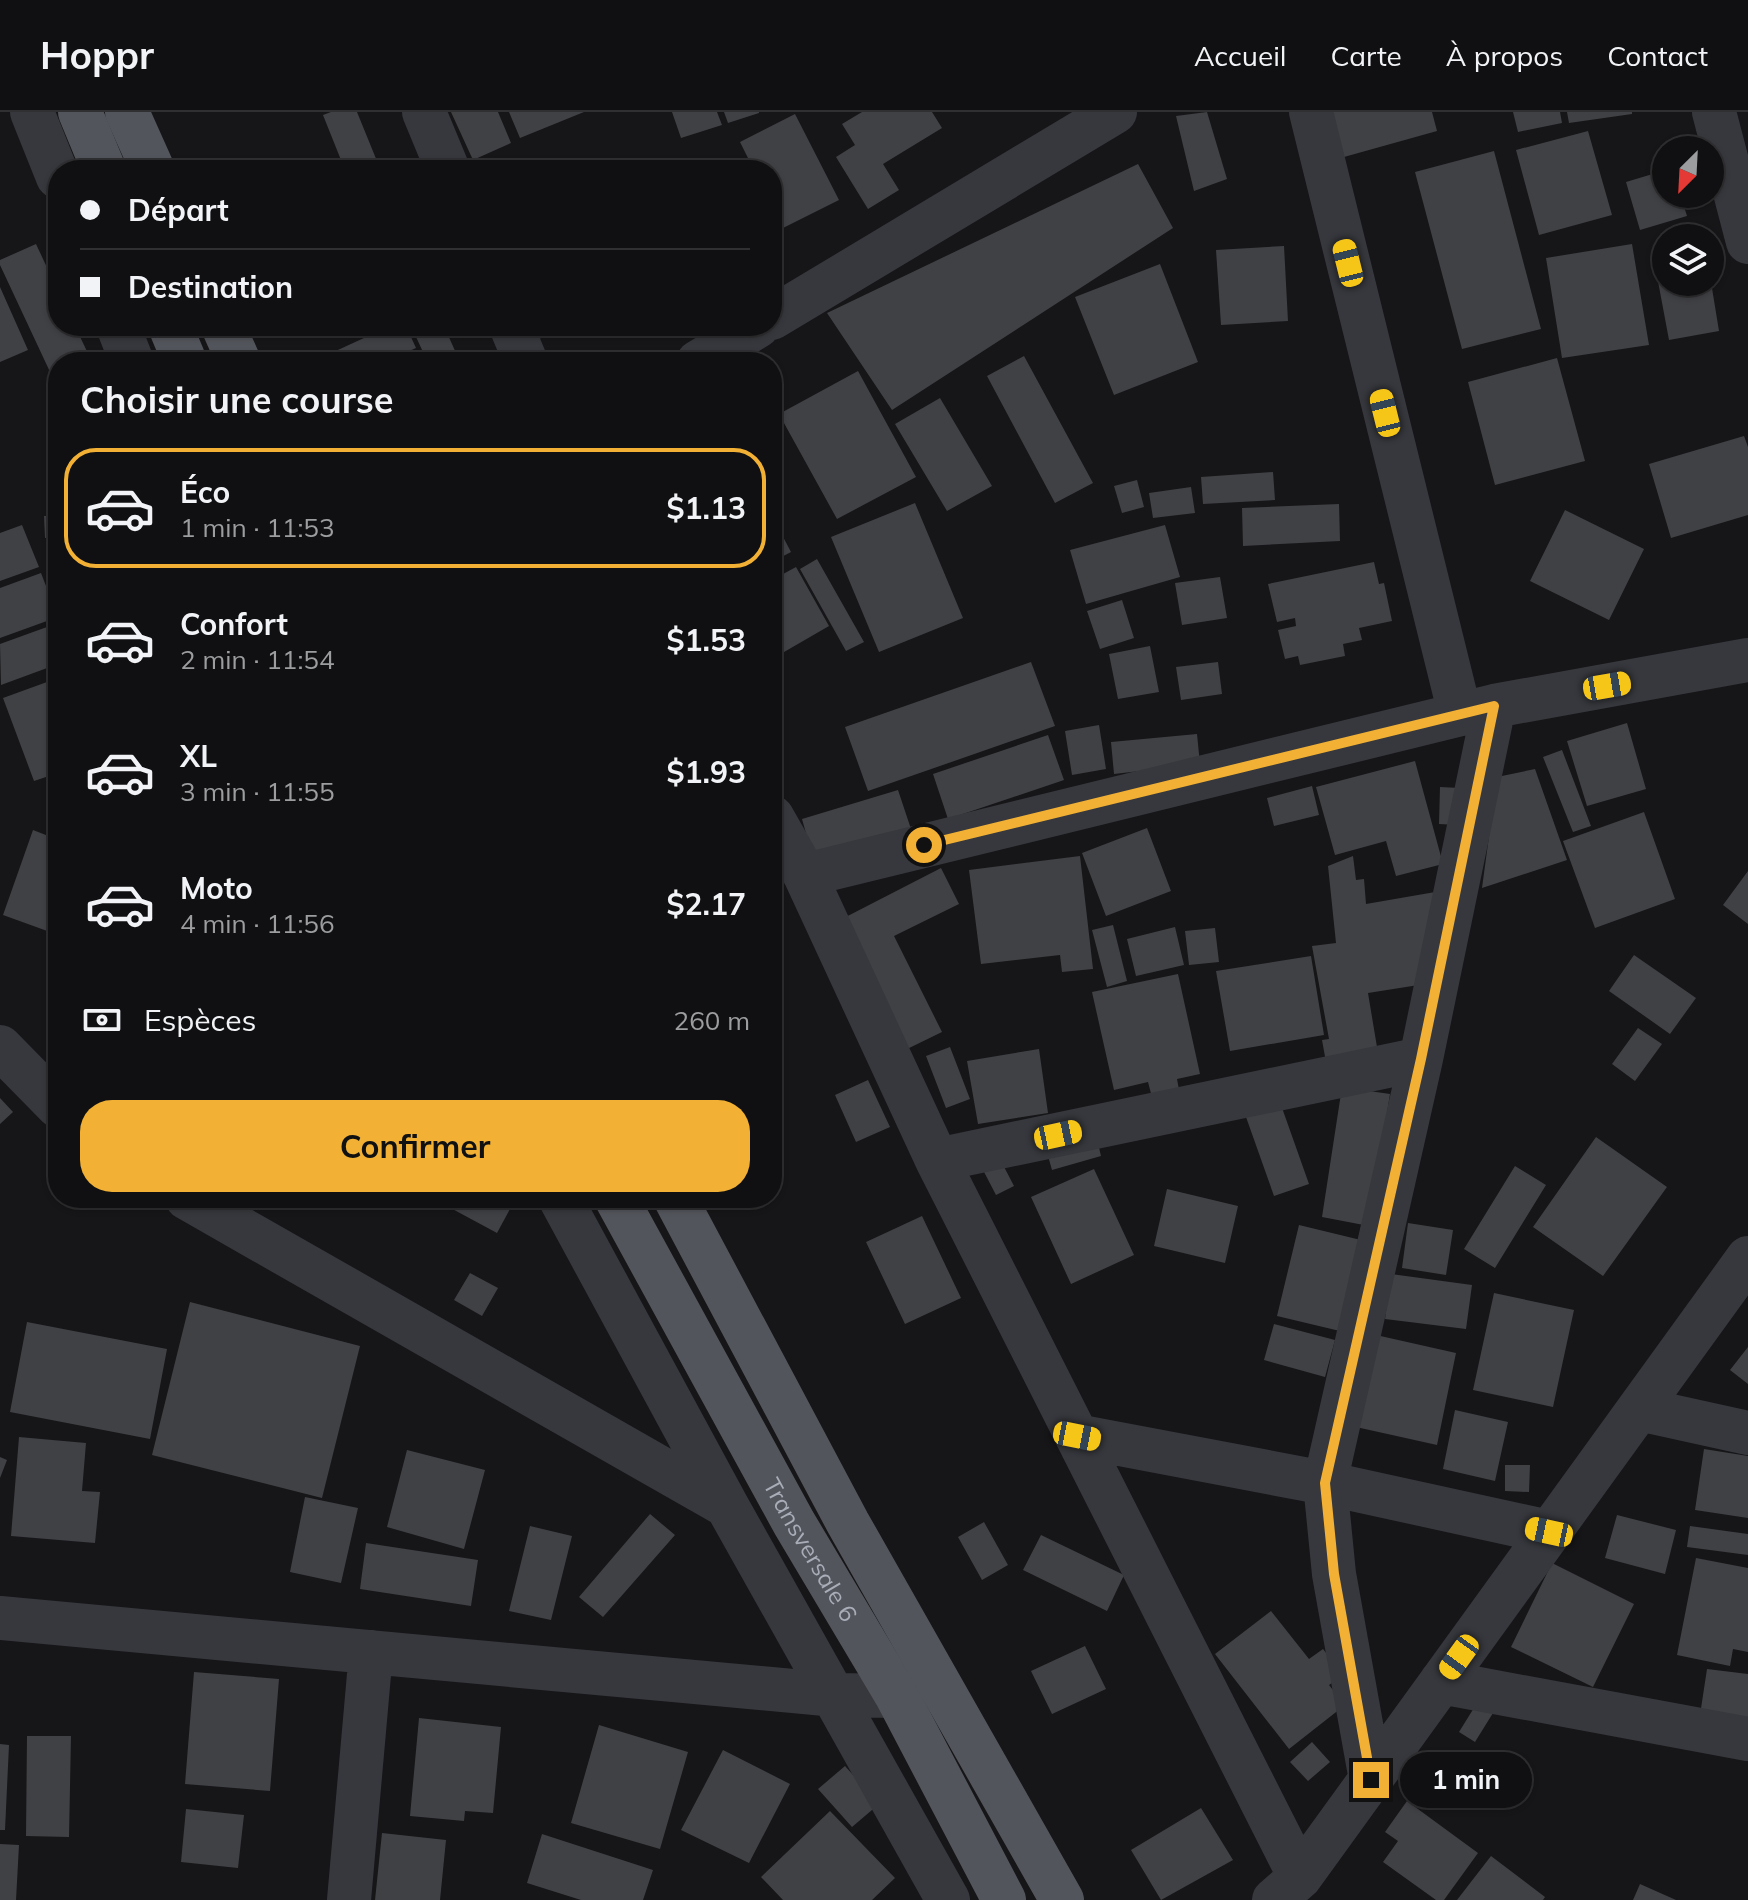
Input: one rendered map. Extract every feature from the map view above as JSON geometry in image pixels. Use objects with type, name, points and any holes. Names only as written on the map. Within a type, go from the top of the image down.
[{"type":"main road","points":[[80,112],[100,160]]},
{"type":"main road","points":[[127,112],[149,160]]},
{"type":"main road","name":"Transversale 6","points":[[621,1208],[794,1523],[897,1696],[1004,1900]]},
{"type":"main road","name":"Transversale 6","points":[[680,1208],[848,1523],[1062,1900]]},
{"type":"street","points":[[32,112],[51,160]]},
{"type":"street","points":[[424,112],[444,160]]},
{"type":"street","points":[[782,312],[1115,112]]},
{"type":"street","points":[[1311,112],[1477,710],[1421,1059],[1325,1483],[1334,1574],[1371,1780]]},
{"type":"street","points":[[1714,112],[1746,226]]},
{"type":"street","points":[[715,352],[741,336]]},
{"type":"street","points":[[805,875],[1477,710],[1748,660]]},
{"type":"street","points":[[782,835],[805,875],[937,1160],[1077,1436],[1287,1888],[1371,1780],[1748,1258]]},
{"type":"street","points":[[0,1047],[48,1096]]},
{"type":"street","points":[[937,1160],[1421,1059]]},
{"type":"street","points":[[205,1208],[727,1506],[794,1523]]},
{"type":"street","points":[[565,1208],[727,1506],[836,1695],[948,1900]]},
{"type":"street","points":[[1639,1409],[1748,1433]]},
{"type":"street","points":[[1077,1436],[1325,1483],[1549,1532]]},
{"type":"street","points":[[0,1618],[836,1695],[897,1696]]},
{"type":"street","points":[[349,1900],[371,1652]]},
{"type":"street","points":[[1441,1682],[1748,1739]]},
{"type":"building","points":[[357,112],[377,160],[341,160],[323,115]]},
{"type":"building","points":[[451,112],[498,112],[511,143],[473,160]]},
{"type":"building","points":[[509,112],[584,112],[520,138]]},
{"type":"building","points":[[672,112],[717,112],[722,125],[681,138]]},
{"type":"building","points":[[724,112],[759,112],[759,113],[728,123]]},
{"type":"building","points":[[862,112],[932,112],[942,128],[883,164],[899,190],[868,209],[836,157],[855,145],[842,124]]},
{"type":"building","points":[[1207,112],[1227,179],[1194,191],[1176,116]]},
{"type":"building","points":[[1331,112],[1432,112],[1437,131],[1344,157]]},
{"type":"building","points":[[1513,112],[1560,112],[1562,123],[1518,132]]},
{"type":"building","points":[[1567,112],[1632,112],[1632,114],[1569,123]]},
{"type":"building","points":[[795,114],[839,200],[783,228],[782,160],[749,160],[740,142]]},
{"type":"building","points":[[1588,131],[1612,215],[1539,235],[1516,150]]},
{"type":"building","points":[[1494,151],[1541,329],[1462,349],[1415,172]]},
{"type":"building","points":[[1138,164],[1173,228],[892,410],[827,313]]},
{"type":"building","points":[[1652,174],[1652,208],[1684,208],[1687,216],[1640,230],[1626,182]]},
{"type":"building","points":[[36,244],[48,270],[48,336],[80,336],[87,352],[48,352],[48,368],[0,260]]},
{"type":"building","points":[[1632,244],[1649,345],[1562,358],[1546,258]]},
{"type":"building","points":[[1284,246],[1288,321],[1221,325],[1216,250]]},
{"type":"building","points":[[1160,264],[1198,362],[1114,395],[1075,297]]},
{"type":"building","points":[[0,287],[28,350],[0,362]]},
{"type":"building","points":[[1661,296],[1713,296],[1719,331],[1669,340]]},
{"type":"building","points":[[368,336],[411,336],[416,348],[407,352],[334,352]]},
{"type":"building","points":[[416,336],[448,336],[456,352],[423,352]]},
{"type":"building","points":[[1024,356],[1093,483],[1055,503],[987,376]]},
{"type":"building","points":[[1557,358],[1585,461],[1495,485],[1468,382]]},
{"type":"building","points":[[858,371],[916,477],[837,519],[782,419],[782,412]]},
{"type":"building","points":[[940,398],[992,486],[947,511],[895,424]]},
{"type":"building","points":[[1744,436],[1748,447],[1748,515],[1671,538],[1649,464]]},
{"type":"building","points":[[1273,472],[1275,500],[1203,504],[1201,477]]},
{"type":"building","points":[[1137,480],[1144,507],[1122,513],[1114,486]]},
{"type":"building","points":[[1191,487],[1195,513],[1153,518],[1149,493]]},
{"type":"building","points":[[915,503],[963,618],[879,652],[831,537]]},
{"type":"building","points":[[1339,504],[1340,541],[1243,546],[1242,508]]},
{"type":"building","points":[[1565,510],[1644,549],[1609,620],[1530,581]]},
{"type":"building","points":[[44,516],[48,516],[48,538],[45,538]]},
{"type":"building","points":[[22,525],[39,567],[0,581],[0,533]]},
{"type":"building","points":[[1165,525],[1180,577],[1086,604],[1070,550]]},
{"type":"building","points":[[782,535],[791,552],[782,557]]},
{"type":"building","points":[[817,559],[864,642],[846,651],[800,569]]},
{"type":"building","points":[[1374,562],[1379,584],[1384,583],[1392,621],[1359,628],[1362,640],[1343,644],[1345,656],[1300,665],[1298,656],[1285,659],[1278,630],[1296,626],[1295,618],[1277,622],[1268,584]]},
{"type":"building","points":[[796,567],[829,626],[782,653],[782,575]]},
{"type":"building","points":[[41,573],[48,591],[48,621],[0,638],[0,588]]},
{"type":"building","points":[[1220,577],[1227,618],[1182,625],[1175,583]]},
{"type":"building","points":[[1122,600],[1134,638],[1100,649],[1087,611]]},
{"type":"building","points":[[48,627],[48,668],[1,685],[0,644]]},
{"type":"building","points":[[1150,646],[1159,692],[1118,699],[1109,654]]},
{"type":"building","points":[[1031,662],[1055,726],[868,791],[845,727]]},
{"type":"building","points":[[1218,662],[1222,694],[1181,700],[1176,667]]},
{"type":"building","points":[[48,682],[48,776],[34,781],[3,698]]},
{"type":"building","points":[[1627,723],[1646,789],[1587,806],[1567,741]]},
{"type":"building","points":[[1099,725],[1106,769],[1072,775],[1065,731]]},
{"type":"building","points":[[1197,734],[1200,764],[1114,774],[1111,742]]},
{"type":"building","points":[[1048,735],[1064,780],[948,819],[933,774]]},
{"type":"building","points":[[1562,750],[1591,826],[1573,832],[1543,757]]},
{"type":"building","points":[[1415,761],[1443,864],[1396,876],[1386,841],[1335,855],[1316,787]]},
{"type":"building","points":[[1535,769],[1567,860],[1482,888],[1497,777]]},
{"type":"building","points":[[1312,786],[1319,815],[1274,826],[1267,798]]},
{"type":"building","points":[[1440,787],[1460,788],[1458,825],[1439,824]]},
{"type":"building","points":[[898,790],[912,832],[814,862],[802,819]]},
{"type":"building","points":[[1644,812],[1675,899],[1595,928],[1563,841]]},
{"type":"building","points":[[1147,828],[1171,891],[1106,916],[1082,853]]},
{"type":"building","points":[[33,830],[48,836],[48,931],[3,915]]},
{"type":"building","points":[[1080,856],[1093,969],[1062,972],[1060,955],[981,964],[969,870]]},
{"type":"building","points":[[1353,856],[1356,880],[1364,879],[1366,904],[1441,891],[1425,984],[1368,993],[1378,1053],[1326,1062],[1322,1040],[1329,1039],[1312,946],[1336,943],[1328,866]]},
{"type":"building","points":[[941,868],[959,904],[894,936],[942,1032],[903,1051],[836,922]]},
{"type":"building","points":[[1748,871],[1748,924],[1723,905]]},
{"type":"building","points":[[1113,925],[1127,981],[1107,987],[1092,930]]},
{"type":"building","points":[[1175,927],[1184,965],[1136,976],[1127,939]]},
{"type":"building","points":[[1215,928],[1219,962],[1189,965],[1185,931]]},
{"type":"building","points":[[1634,955],[1696,998],[1670,1034],[1609,991]]},
{"type":"building","points":[[1311,956],[1324,1035],[1230,1051],[1216,971]]},
{"type":"building","points":[[1178,974],[1200,1074],[1177,1079],[1180,1095],[1153,1101],[1148,1082],[1114,1090],[1092,992]]},
{"type":"building","points":[[1638,1028],[1662,1044],[1635,1081],[1612,1064]]},
{"type":"building","points":[[950,1047],[970,1099],[946,1108],[926,1056]]},
{"type":"building","points":[[1039,1049],[1048,1113],[978,1124],[967,1061]]},
{"type":"building","points":[[868,1080],[890,1127],[856,1142],[835,1095]]},
{"type":"building","points":[[1342,1087],[1390,1094],[1369,1226],[1322,1217]]},
{"type":"building","points":[[0,1098],[13,1112],[0,1124]]},
{"type":"building","points":[[1281,1105],[1309,1184],[1274,1196],[1246,1117]]},
{"type":"building","points":[[1096,1135],[1101,1156],[1052,1170],[1046,1149]]},
{"type":"building","points":[[1596,1137],[1667,1187],[1603,1276],[1533,1227]]},
{"type":"building","points":[[1001,1161],[1014,1186],[996,1195],[983,1170]]},
{"type":"building","points":[[1515,1166],[1546,1185],[1495,1268],[1464,1249]]},
{"type":"building","points":[[1094,1169],[1134,1255],[1071,1284],[1031,1197]]},
{"type":"building","points":[[1167,1189],[1238,1206],[1225,1263],[1154,1246]]},
{"type":"building","points":[[451,1208],[511,1208],[497,1233]]},
{"type":"building","points":[[922,1216],[961,1298],[905,1324],[866,1242]]},
{"type":"building","points":[[1408,1223],[1453,1230],[1446,1275],[1402,1268]]},
{"type":"building","points":[[1299,1225],[1365,1241],[1344,1332],[1277,1316]]},
{"type":"building","points":[[470,1273],[498,1288],[482,1316],[454,1300]]},
{"type":"building","points":[[1391,1274],[1472,1285],[1466,1329],[1385,1319]]},
{"type":"building","points":[[1494,1293],[1574,1310],[1553,1407],[1473,1390]]},
{"type":"building","points":[[190,1302],[360,1346],[322,1498],[152,1455]]},
{"type":"building","points":[[27,1322],[167,1349],[150,1439],[10,1412]]},
{"type":"building","points":[[1274,1324],[1335,1340],[1325,1377],[1264,1360]]},
{"type":"building","points":[[1376,1335],[1456,1353],[1437,1445],[1356,1427]]},
{"type":"building","points":[[1748,1347],[1748,1384],[1730,1370]]},
{"type":"building","points":[[1455,1410],[1508,1422],[1495,1481],[1443,1469]]},
{"type":"building","points":[[19,1437],[86,1443],[82,1491],[100,1492],[95,1543],[11,1536]]},
{"type":"building","points":[[1704,1449],[1748,1456],[1748,1518],[1695,1510]]},
{"type":"building","points":[[407,1450],[485,1470],[464,1549],[387,1527]]},
{"type":"building","points":[[0,1457],[7,1460],[0,1478]]},
{"type":"building","points":[[1505,1465],[1530,1465],[1529,1492],[1505,1491]]},
{"type":"building","points":[[305,1497],[358,1508],[341,1583],[290,1572]]},
{"type":"building","points":[[650,1514],[675,1535],[603,1617],[579,1597]]},
{"type":"building","points":[[1617,1515],[1676,1530],[1665,1574],[1605,1558]]},
{"type":"building","points":[[984,1522],[1008,1565],[982,1580],[958,1537]]},
{"type":"building","points":[[530,1526],[572,1536],[551,1620],[509,1611]]},
{"type":"building","points":[[1690,1526],[1748,1534],[1748,1555],[1687,1547]]},
{"type":"building","points":[[1041,1535],[1124,1575],[1107,1611],[1023,1570]]},
{"type":"building","points":[[366,1543],[478,1560],[471,1606],[360,1589]]},
{"type":"building","points":[[1696,1558],[1748,1568],[1748,1652],[1733,1649],[1730,1666],[1677,1655]]},
{"type":"building","points":[[1552,1563],[1634,1604],[1593,1687],[1511,1647]]},
{"type":"building","points":[[1271,1611],[1309,1659],[1323,1649],[1343,1675],[1329,1685],[1345,1705],[1289,1749],[1215,1654]]},
{"type":"building","points":[[1085,1646],[1106,1689],[1052,1714],[1031,1671]]},
{"type":"building","points":[[1707,1669],[1748,1674],[1748,1721],[1700,1715]]},
{"type":"building","points":[[194,1672],[279,1679],[270,1791],[185,1784]]},
{"type":"building","points":[[1477,1703],[1493,1713],[1475,1742],[1459,1732]]},
{"type":"building","points":[[419,1718],[501,1727],[493,1813],[465,1811],[464,1821],[410,1816]]},
{"type":"building","points":[[599,1725],[688,1752],[660,1849],[571,1823]]},
{"type":"building","points":[[27,1736],[71,1736],[69,1837],[26,1836]]},
{"type":"building","points":[[1312,1742],[1330,1762],[1308,1781],[1290,1762]]},
{"type":"building","points":[[0,1744],[9,1745],[5,1830],[0,1830]]},
{"type":"building","points":[[723,1750],[790,1784],[749,1863],[681,1830]]},
{"type":"building","points":[[845,1766],[879,1804],[852,1827],[818,1789]]},
{"type":"building","points":[[1407,1801],[1478,1853],[1444,1900],[1436,1900],[1383,1862],[1398,1841],[1385,1832]]},
{"type":"building","points":[[1201,1808],[1233,1860],[1161,1900],[1131,1850]]},
{"type":"building","points":[[186,1809],[244,1815],[238,1868],[181,1862]]},
{"type":"building","points":[[830,1811],[895,1878],[872,1900],[783,1900],[761,1877]]},
{"type":"building","points":[[382,1833],[446,1840],[440,1900],[375,1900]]},
{"type":"building","points":[[542,1834],[653,1870],[643,1900],[581,1900],[527,1883]]},
{"type":"building","points":[[0,1844],[19,1845],[16,1900],[0,1900]]},
{"type":"building","points":[[1491,1856],[1545,1897],[1543,1900],[1457,1900]]},
{"type":"building","points":[[1640,1884],[1676,1900],[1633,1900]]},
{"type":"route","points":[[924,845],[1494,706],[1421,1059],[1325,1483],[1334,1574],[1371,1780]]}]
